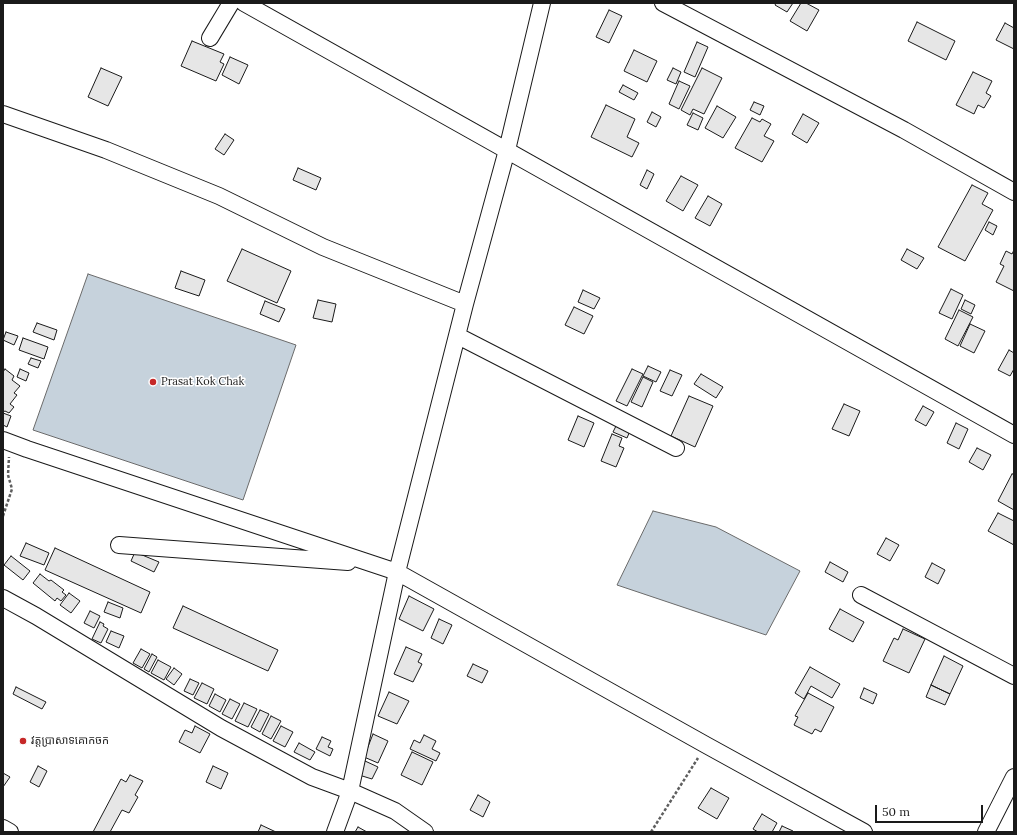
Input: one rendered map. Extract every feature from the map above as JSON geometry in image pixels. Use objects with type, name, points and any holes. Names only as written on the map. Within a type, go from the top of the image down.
[{"type":"street","points":[[210,38],[231,3]]},
{"type":"street","points":[[244,3],[1014,435]]},
{"type":"street","points":[[335,832],[350,791],[381,566],[458,336],[542,3]]},
{"type":"street","points":[[663,3],[904,130],[1014,192]]},
{"type":"street","points":[[3,114],[106,150],[219,196],[323,247],[465,304]]},
{"type":"street","points":[[458,336],[676,448]]},
{"type":"street","points":[[10,442],[381,566],[864,832]]},
{"type":"street","points":[[119,545],[354,562],[381,566]]},
{"type":"street","points":[[861,595],[1014,676]]},
{"type":"street","points":[[3,598],[221,728],[312,777],[350,791],[395,811],[425,832]]},
{"type":"street","points":[[986,832],[1014,777]]},
{"type":"street","points":[[3,828],[10,832]]},
{"type":"path","points":[[3,516],[12,489],[8,476],[10,442]]},
{"type":"path","points":[[651,832],[706,746]]},
{"type":"shaded area","points":[[88,274],[296,345],[243,500],[33,430]]},
{"type":"shaded area","points":[[653,511],[716,527],[800,571],[766,635],[617,585]]},
{"type":"building","points":[[776,3],[793,3],[787,12],[775,5]]},
{"type":"building","points":[[801,3],[806,3],[819,10],[807,31],[790,21]]},
{"type":"building","points":[[609,10],[622,16],[609,43],[596,37]]},
{"type":"building","points":[[917,22],[955,41],[946,60],[908,41]]},
{"type":"building","points":[[1005,23],[1014,28],[1014,49],[996,40]]},
{"type":"building","points":[[192,41],[224,54],[220,62],[224,64],[216,81],[181,66]]},
{"type":"building","points":[[697,42],[708,47],[695,77],[684,72]]},
{"type":"building","points":[[634,50],[657,61],[647,82],[624,71]]},
{"type":"building","points":[[230,57],[248,65],[239,84],[222,75]]},
{"type":"building","points":[[101,68],[122,77],[108,106],[88,97]]},
{"type":"building","points":[[673,68],[681,72],[676,84],[667,80]]},
{"type":"building","points":[[702,68],[722,78],[704,114],[693,109],[690,115],[681,110]]},
{"type":"building","points":[[973,72],[992,81],[986,93],[991,96],[984,108],[978,105],[974,114],[956,105]]},
{"type":"building","points":[[679,81],[690,86],[679,109],[669,104]]},
{"type":"building","points":[[623,85],[638,93],[634,100],[619,92]]},
{"type":"building","points":[[754,102],[764,106],[760,115],[750,110]]},
{"type":"building","points":[[606,105],[635,119],[627,137],[639,143],[632,157],[591,137]]},
{"type":"building","points":[[717,106],[736,117],[723,138],[705,128]]},
{"type":"building","points":[[652,112],[661,117],[656,127],[647,122]]},
{"type":"building","points":[[693,113],[703,118],[698,130],[687,125]]},
{"type":"building","points":[[803,114],[819,123],[807,143],[792,134]]},
{"type":"building","points":[[752,118],[760,122],[762,119],[771,124],[764,136],[774,141],[762,162],[735,148]]},
{"type":"building","points":[[225,134],[234,140],[224,155],[215,149]]},
{"type":"building","points":[[298,168],[321,178],[316,190],[293,180]]},
{"type":"building","points":[[647,170],[654,174],[647,189],[640,185]]},
{"type":"building","points":[[681,176],[698,185],[683,211],[666,201]]},
{"type":"building","points":[[972,185],[988,193],[982,204],[993,210],[965,261],[938,247]]},
{"type":"building","points":[[708,196],[722,204],[710,226],[695,218]]},
{"type":"building","points":[[989,222],[997,226],[993,235],[985,230]]},
{"type":"building","points":[[242,249],[291,271],[277,303],[227,281]]},
{"type":"building","points":[[907,249],[924,258],[917,269],[901,260]]},
{"type":"building","points":[[1014,250],[1014,291],[996,282],[1004,266],[1000,264],[1006,251],[1012,254]]},
{"type":"building","points":[[181,271],[205,280],[199,296],[175,288]]},
{"type":"building","points":[[951,289],[963,295],[952,319],[939,313]]},
{"type":"building","points":[[583,290],[600,298],[594,309],[578,302]]},
{"type":"building","points":[[318,300],[336,304],[332,322],[313,318]]},
{"type":"building","points":[[965,300],[975,305],[971,314],[961,309]]},
{"type":"building","points":[[265,301],[285,309],[279,322],[260,314]]},
{"type":"building","points":[[574,307],[593,316],[584,334],[565,325]]},
{"type":"building","points":[[959,310],[973,317],[958,346],[945,339]]},
{"type":"building","points":[[37,323],[57,330],[54,340],[33,332]]},
{"type":"building","points":[[970,324],[985,331],[974,353],[960,346]]},
{"type":"building","points":[[6,332],[18,336],[14,345],[3,340]]},
{"type":"building","points":[[23,338],[48,347],[44,359],[19,350]]},
{"type":"building","points":[[1009,350],[1014,353],[1014,369],[1010,376],[998,370]]},
{"type":"building","points":[[31,358],[41,361],[38,368],[28,364]]},
{"type":"building","points":[[648,366],[661,372],[656,382],[643,376]]},
{"type":"building","points":[[5,369],[14,376],[12,380],[20,386],[14,393],[17,395],[10,404],[14,407],[9,413],[5,411],[3,412],[3,372]]},
{"type":"building","points":[[20,369],[29,373],[26,381],[17,377]]},
{"type":"building","points":[[632,369],[643,374],[627,406],[616,401]]},
{"type":"building","points":[[670,370],[682,375],[672,396],[660,391]]},
{"type":"building","points":[[701,374],[723,387],[716,398],[694,384]]},
{"type":"building","points":[[643,377],[653,382],[642,407],[631,402]]},
{"type":"building","points":[[689,396],[713,406],[695,447],[671,436]]},
{"type":"building","points":[[844,404],[860,411],[849,436],[832,429]]},
{"type":"building","points":[[923,406],[934,412],[926,426],[915,420]]},
{"type":"building","points":[[3,413],[11,416],[7,427],[3,425]]},
{"type":"building","points":[[578,416],[594,423],[584,447],[568,440]]},
{"type":"building","points":[[619,420],[632,426],[627,438],[613,432]]},
{"type":"building","points":[[956,423],[968,429],[959,449],[947,443]]},
{"type":"building","points":[[612,434],[622,438],[619,446],[624,448],[616,467],[601,461]]},
{"type":"building","points":[[977,448],[991,455],[983,470],[969,462]]},
{"type":"building","points":[[1012,474],[1014,474],[1014,510],[998,501]]},
{"type":"building","points":[[998,513],[1014,521],[1014,545],[988,531]]},
{"type":"building","points":[[886,538],[899,545],[890,561],[877,554]]},
{"type":"building","points":[[26,543],[49,553],[44,565],[20,556]]},
{"type":"building","points":[[55,548],[150,592],[141,613],[45,570]]},
{"type":"building","points":[[135,552],[159,562],[154,572],[131,561]]},
{"type":"building","points":[[11,556],[30,571],[23,580],[4,565]]},
{"type":"building","points":[[830,562],[848,572],[843,582],[825,572]]},
{"type":"building","points":[[932,563],[945,570],[938,584],[925,577]]},
{"type":"building","points":[[40,574],[64,590],[62,592],[66,595],[61,601],[57,598],[55,601],[33,583]]},
{"type":"building","points":[[69,593],[80,601],[71,613],[60,605]]},
{"type":"building","points":[[409,596],[434,609],[423,631],[399,619]]},
{"type":"building","points":[[108,602],[123,608],[120,618],[104,612]]},
{"type":"building","points":[[183,606],[278,650],[268,671],[173,628]]},
{"type":"building","points":[[840,609],[864,622],[853,642],[829,629]]},
{"type":"building","points":[[90,611],[100,616],[94,628],[84,623]]},
{"type":"building","points":[[439,619],[452,625],[443,644],[431,638]]},
{"type":"building","points":[[100,622],[108,629],[101,643],[92,639]]},
{"type":"building","points":[[903,629],[925,639],[909,673],[883,661],[894,638],[898,640]]},
{"type":"building","points":[[111,631],[124,636],[119,648],[106,642]]},
{"type":"building","points":[[406,647],[422,654],[418,662],[422,664],[413,682],[394,674]]},
{"type":"building","points":[[141,649],[150,654],[142,668],[133,663]]},
{"type":"building","points":[[152,654],[157,657],[149,672],[144,669]]},
{"type":"building","points":[[944,656],[963,666],[950,694],[931,685]]},
{"type":"building","points":[[158,660],[171,667],[164,680],[151,673]]},
{"type":"building","points":[[473,664],[488,671],[482,683],[467,676]]},
{"type":"building","points":[[810,667],[840,684],[832,698],[811,686],[804,699],[795,693]]},
{"type":"building","points":[[174,668],[182,674],[174,685],[166,679]]},
{"type":"building","points":[[190,679],[199,683],[193,695],[184,691]]},
{"type":"building","points":[[202,683],[214,689],[207,704],[194,698]]},
{"type":"building","points":[[931,685],[950,694],[945,705],[926,697]]},
{"type":"building","points":[[16,687],[46,702],[42,709],[13,694]]},
{"type":"building","points":[[864,688],[877,694],[873,704],[860,698]]},
{"type":"building","points":[[389,692],[409,701],[397,724],[378,716]]},
{"type":"building","points":[[808,693],[834,707],[821,732],[815,729],[812,734],[794,725],[798,717],[795,716]]},
{"type":"building","points":[[215,694],[226,700],[220,712],[209,706]]},
{"type":"building","points":[[230,699],[240,704],[232,719],[222,714]]},
{"type":"building","points":[[244,703],[257,709],[248,727],[235,721]]},
{"type":"building","points":[[260,710],[269,714],[260,732],[251,727]]},
{"type":"building","points":[[271,716],[281,721],[271,739],[262,734]]},
{"type":"building","points":[[195,726],[210,734],[200,753],[179,742],[185,730],[192,733]]},
{"type":"building","points":[[281,726],[293,732],[285,747],[273,741]]},
{"type":"building","points":[[373,734],[388,741],[378,763],[364,757]]},
{"type":"building","points":[[424,735],[436,741],[432,749],[440,753],[436,761],[410,749],[414,740],[420,743]]},
{"type":"building","points":[[322,737],[331,741],[328,747],[333,749],[330,756],[316,749]]},
{"type":"building","points":[[299,743],[315,752],[310,760],[294,752]]},
{"type":"building","points":[[412,752],[433,762],[422,785],[401,775]]},
{"type":"building","points":[[365,761],[378,767],[372,779],[359,775]]},
{"type":"building","points":[[38,766],[47,771],[39,787],[30,782]]},
{"type":"building","points":[[213,766],[228,773],[221,789],[206,782]]},
{"type":"building","points":[[3,773],[10,777],[3,787]]},
{"type":"building","points":[[130,775],[143,781],[135,795],[138,797],[129,813],[122,810],[110,832],[93,832],[121,779],[126,782]]},
{"type":"building","points":[[711,788],[729,798],[717,819],[698,808]]},
{"type":"building","points":[[478,795],[490,802],[483,817],[470,810]]},
{"type":"building","points":[[762,814],[777,823],[772,832],[758,832],[753,829]]},
{"type":"building","points":[[261,825],[276,832],[258,832]]},
{"type":"building","points":[[782,826],[793,831],[793,832],[779,832]]},
{"type":"building","points":[[358,827],[367,832],[355,832]]},
{"type":"place","name":"Prasat Kok Chak","points":[[153,382]]},
{"type":"place","name":"វត្តប្រាសាទគោកចក","points":[[23,741]]}]
